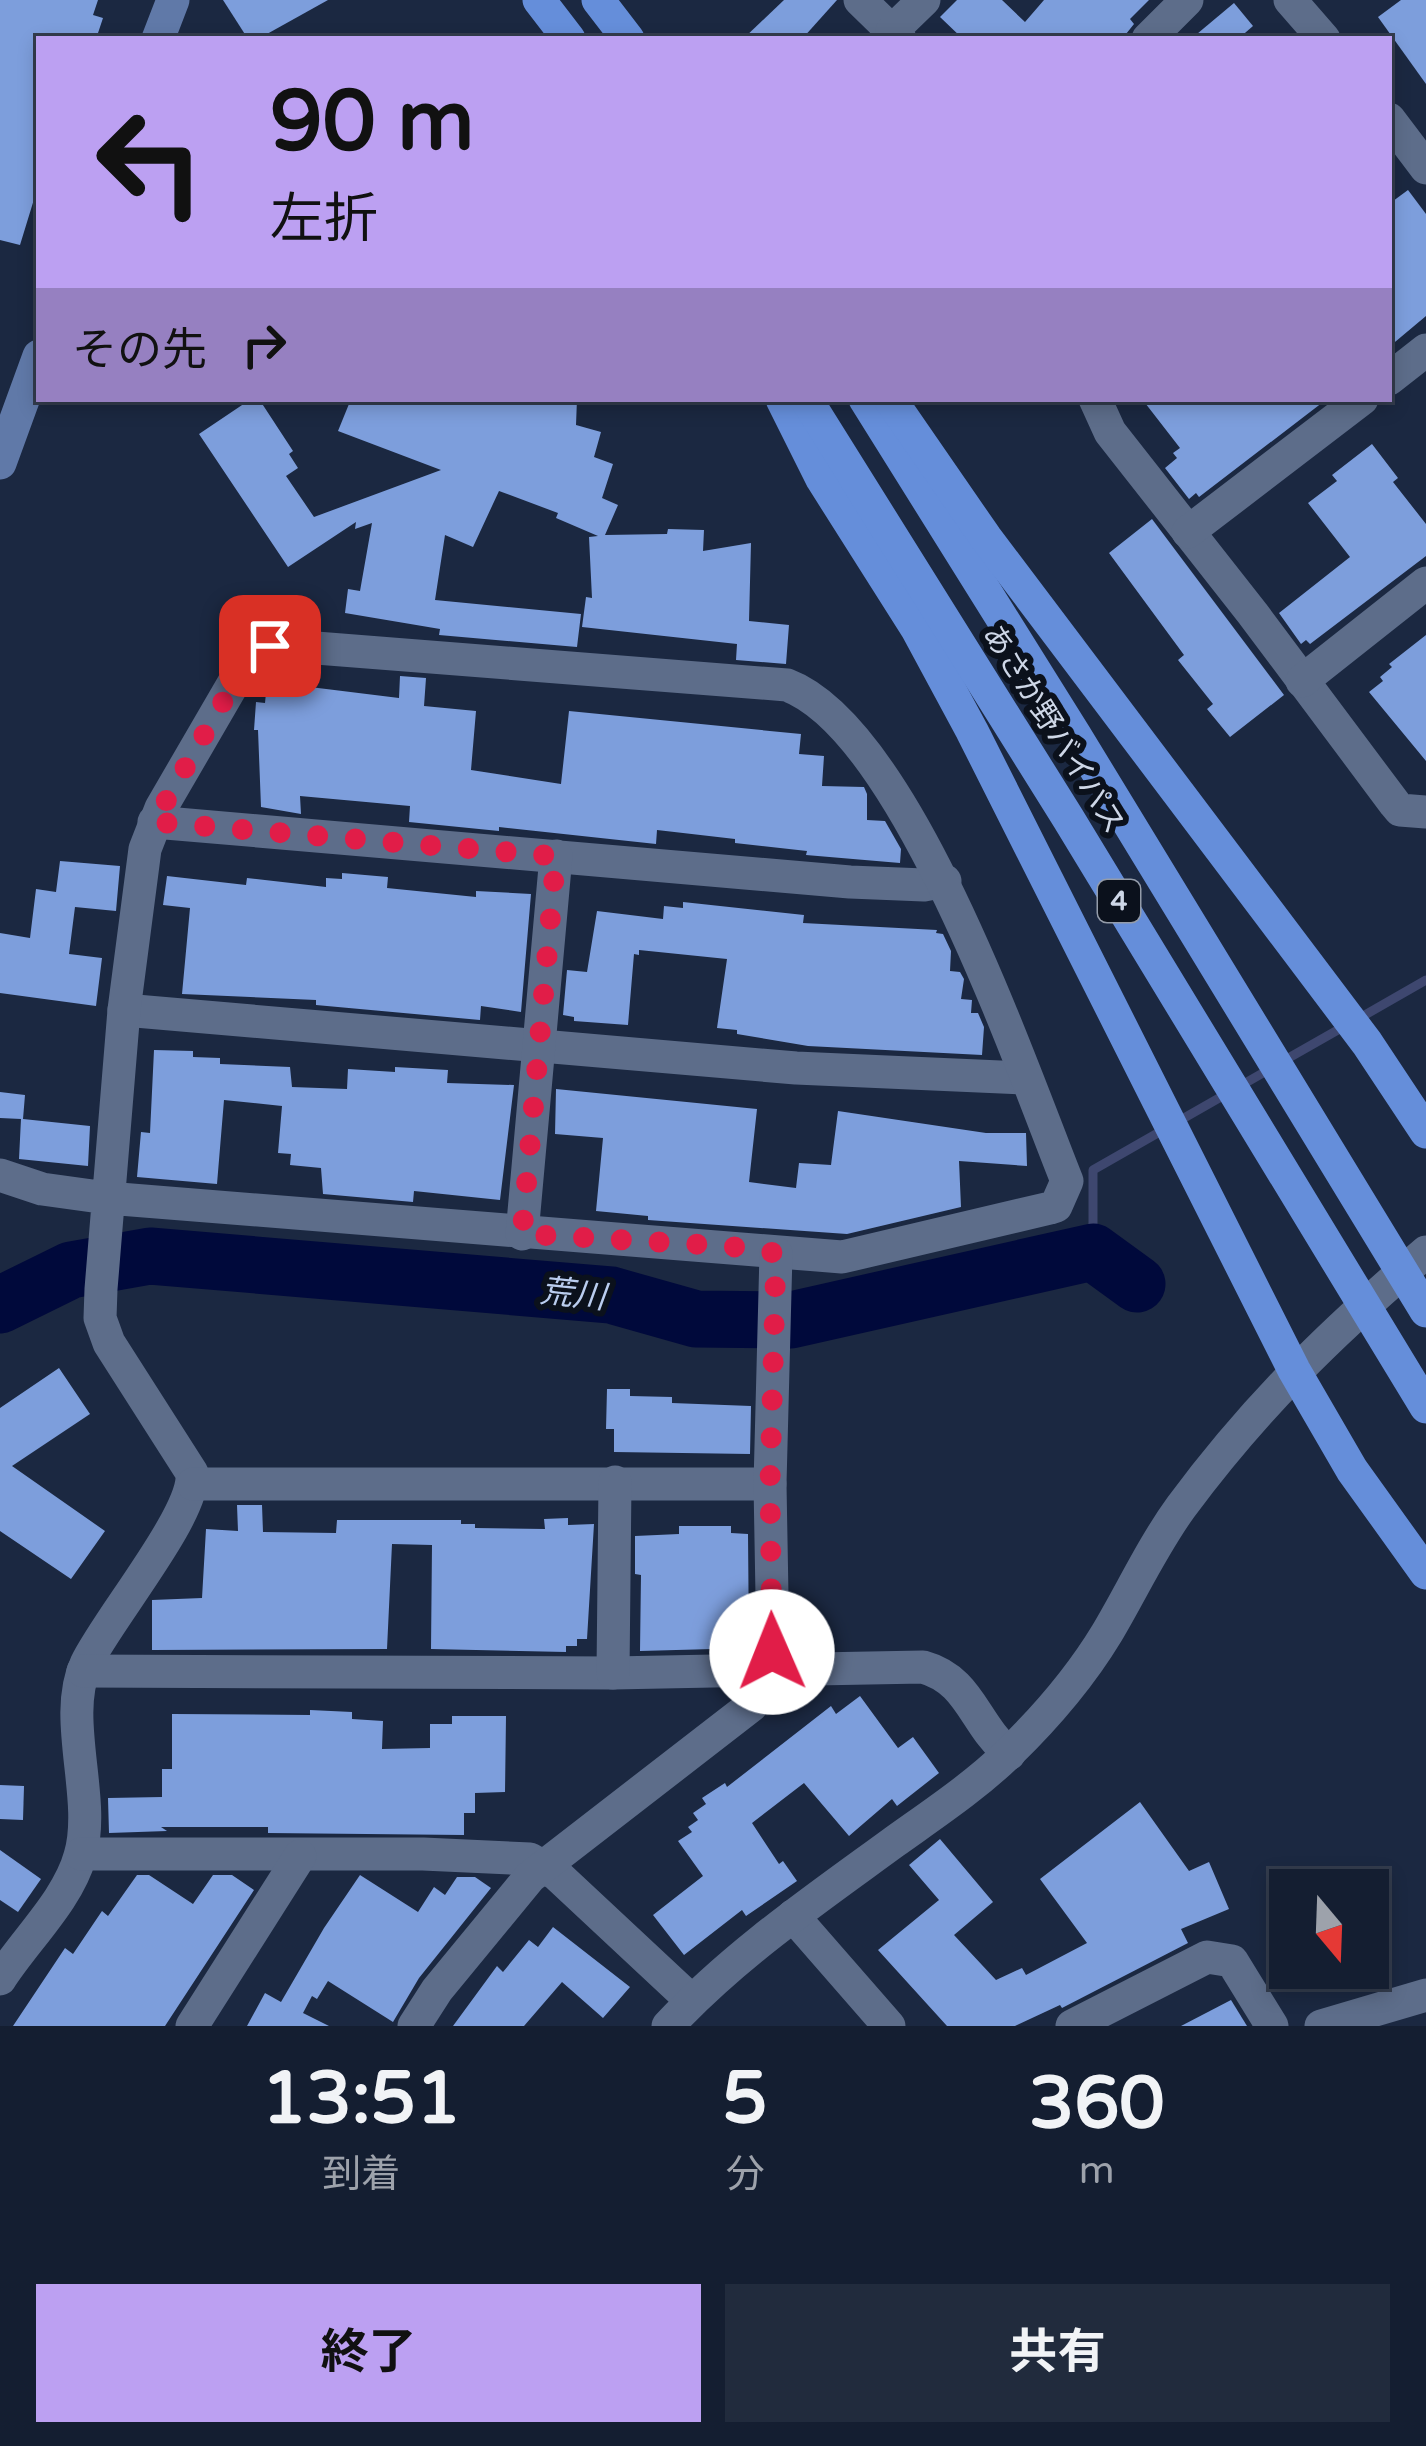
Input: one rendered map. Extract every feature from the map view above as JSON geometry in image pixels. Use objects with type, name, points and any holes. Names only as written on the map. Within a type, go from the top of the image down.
[{"type":"highway","points":[[538,0],[567,36]]},
{"type":"highway","points":[[598,0],[626,36]]},
{"type":"highway","points":[[784,402],[822,479],[917,629],[972,731],[1294,1370],[1352,1470],[1426,1573]]},
{"type":"highway","name":"あさか野バイパス","points":[[808,402],[1081,838],[1426,1407]]},
{"type":"highway","name":"あさか野バイパス","points":[[867,402],[1426,1311]]},
{"type":"highway","points":[[892,402],[986,538],[1367,1043],[1426,1132]]},
{"type":"main road","points":[[159,36],[173,0]]},
{"type":"main road","points":[[0,463],[36,364]]},
{"type":"street","points":[[860,0],[896,35],[924,0]]},
{"type":"street","points":[[1151,36],[1187,0]]},
{"type":"street","points":[[1290,0],[1321,36]]},
{"type":"street","points":[[1393,131],[1426,168]]},
{"type":"street","points":[[1392,377],[1426,350]]},
{"type":"street","points":[[1096,402],[1110,433],[1400,810],[1426,812]]},
{"type":"street","points":[[1188,532],[1358,402]]},
{"type":"street","points":[[1302,680],[1426,583]]},
{"type":"street","points":[[0,1175],[42,1189],[107,1198],[842,1257],[1056,1206],[1067,1181],[945,881],[893,794],[845,730],[801,690],[788,685],[270,646],[247,660],[154,822],[145,849],[107,1198],[100,1318],[109,1343],[192,1473],[193,1484],[83,1671],[79,1700],[81,1854],[59,1896],[0,1978]]},
{"type":"street","points":[[154,822],[850,882],[924,885],[945,881]]},
{"type":"street","points":[[522,1234],[556,856]]},
{"type":"street","points":[[124,1010],[796,1068],[1026,1078]]},
{"type":"street","points":[[668,2026],[793,1916],[1009,1754],[1106,1635],[1179,1510],[1294,1370],[1426,1252]]},
{"type":"street","points":[[414,2026],[499,1913],[544,1865],[762,1695],[771,1671],[776,1253]]},
{"type":"street","points":[[613,1673],[615,1482]]},
{"type":"street","points":[[193,1484],[770,1484]]},
{"type":"street","points":[[83,1671],[613,1673],[923,1667],[955,1681],[988,1734],[1009,1754]]},
{"type":"street","points":[[81,1854],[515,1858],[544,1865],[692,2001]]},
{"type":"street","points":[[192,2026],[300,1856]]},
{"type":"street","points":[[793,1916],[889,2026]]},
{"type":"street","points":[[1072,2026],[1208,1957],[1232,1961],[1272,2026]]},
{"type":"street","points":[[1321,2026],[1426,1995]]},
{"type":"building","points":[[0,0],[98,0],[93,15],[103,18],[97,36],[36,36],[36,193],[20,245],[0,240]]},
{"type":"building","points":[[223,0],[328,0],[263,36],[246,36]]},
{"type":"building","points":[[784,0],[837,0],[805,36],[746,36]]},
{"type":"building","points":[[957,0],[1002,0],[1025,22],[1044,0],[1149,0],[1130,19],[1134,24],[1124,36],[960,36],[940,17]]},
{"type":"building","points":[[1401,0],[1426,0],[1426,84],[1392,36],[1378,17]]},
{"type":"building","points":[[1234,3],[1253,26],[1241,36],[1195,36]]},
{"type":"building","points":[[1408,190],[1426,214],[1426,316],[1392,344],[1392,202]]},
{"type":"building","points":[[247,402],[261,402],[293,451],[289,454],[298,468],[286,476],[314,517],[441,470],[338,431],[350,402],[577,402],[576,425],[601,432],[594,457],[613,464],[602,498],[618,505],[605,535],[704,530],[703,551],[751,543],[749,621],[789,625],[786,664],[736,660],[737,644],[582,627],[586,597],[592,598],[589,537],[598,536],[556,518],[558,513],[499,491],[473,547],[445,535],[435,600],[581,614],[577,647],[439,635],[440,629],[345,613],[348,589],[360,591],[372,523],[355,529],[356,522],[288,567],[199,434]]},
{"type":"building","points":[[1144,402],[1323,402],[1199,497],[1196,493],[1189,499],[1165,468],[1180,448]]},
{"type":"building","points":[[1372,444],[1398,478],[1393,482],[1426,524],[1426,556],[1310,644],[1306,640],[1301,644],[1279,613],[1350,557],[1308,503],[1337,481],[1332,475]]},
{"type":"building","points":[[1152,519],[1284,695],[1230,737],[1207,709],[1213,704],[1178,660],[1184,655],[1109,553]]},
{"type":"building","points":[[1426,635],[1426,761],[1369,692],[1383,681],[1380,677],[1392,667],[1389,664]]},
{"type":"building","points":[[277,667],[306,669],[304,684],[310,687],[399,698],[400,676],[426,678],[424,706],[476,711],[471,770],[561,784],[569,711],[801,734],[799,754],[824,756],[822,786],[864,787],[867,820],[885,821],[901,849],[900,863],[806,855],[807,851],[657,830],[656,844],[409,822],[410,806],[300,796],[301,814],[261,807],[256,702],[265,703],[268,672]]},
{"type":"building","points":[[60,861],[120,866],[116,911],[75,907],[69,954],[102,958],[96,1006],[0,993],[0,933],[30,938],[36,889],[56,892]]},
{"type":"building","points":[[342,873],[388,877],[387,888],[476,897],[476,891],[531,894],[521,1012],[481,1006],[480,1020],[316,1005],[316,1000],[182,994],[190,908],[163,905],[167,876],[326,887],[326,878],[342,879]]},
{"type":"building","points":[[683,902],[804,915],[803,923],[937,930],[951,951],[950,971],[960,972],[964,979],[961,999],[972,1000],[971,1013],[978,1013],[984,1027],[982,1055],[808,1046],[717,1028],[727,959],[639,950],[639,955],[634,954],[628,1025],[574,1021],[563,1015],[567,970],[587,972],[597,911],[663,919],[664,906],[683,908]]},
{"type":"building","points":[[154,1050],[193,1051],[193,1057],[220,1058],[220,1064],[290,1067],[292,1087],[347,1089],[348,1069],[395,1072],[395,1067],[448,1070],[447,1083],[514,1085],[500,1200],[414,1191],[413,1202],[323,1194],[321,1168],[290,1165],[291,1154],[278,1153],[282,1106],[224,1100],[217,1184],[137,1177],[141,1132],[150,1133]]},
{"type":"building","points":[[556,1089],[757,1109],[749,1182],[796,1188],[799,1163],[831,1165],[838,1111],[986,1133],[1026,1133],[1027,1166],[959,1161],[961,1207],[847,1234],[648,1220],[648,1216],[596,1211],[603,1138],[555,1134]]},
{"type":"building","points":[[0,1092],[25,1095],[23,1119],[90,1126],[88,1166],[19,1159],[21,1119],[0,1118]]},
{"type":"building","points":[[59,1368],[90,1414],[12,1466],[105,1531],[71,1579],[0,1531],[0,1408]]},
{"type":"building","points":[[607,1389],[630,1389],[630,1396],[672,1397],[672,1403],[751,1406],[750,1454],[614,1452],[614,1429],[606,1429]]},
{"type":"building","points":[[237,1505],[262,1505],[263,1532],[336,1533],[337,1520],[461,1520],[475,1528],[545,1529],[544,1519],[568,1518],[568,1525],[594,1524],[587,1639],[577,1639],[577,1646],[566,1646],[566,1652],[431,1649],[432,1545],[392,1544],[387,1649],[152,1650],[152,1600],[202,1598],[206,1529],[238,1531]]},
{"type":"building","points":[[679,1526],[731,1526],[731,1533],[748,1534],[749,1648],[640,1651],[641,1575],[635,1574],[635,1536],[679,1534]]},
{"type":"building","points":[[860,1696],[898,1748],[913,1737],[939,1773],[897,1806],[892,1799],[849,1836],[804,1783],[752,1823],[779,1864],[783,1861],[797,1881],[746,1916],[742,1910],[684,1955],[653,1915],[703,1876],[678,1841],[692,1832],[688,1827],[698,1820],[693,1813],[706,1804],[702,1798],[725,1783],[727,1787],[831,1706],[836,1714]]},
{"type":"building","points":[[310,1710],[352,1712],[352,1719],[383,1721],[382,1749],[430,1748],[430,1724],[452,1724],[452,1716],[506,1716],[505,1792],[475,1793],[475,1813],[464,1813],[464,1835],[268,1833],[268,1827],[161,1827],[167,1831],[109,1833],[108,1798],[162,1797],[162,1769],[172,1769],[172,1714],[310,1715]]},
{"type":"building","points":[[0,1785],[24,1786],[23,1820],[0,1819]]},
{"type":"building","points":[[1140,1802],[1189,1871],[1209,1862],[1229,1909],[1181,1929],[1188,1943],[1062,2008],[1015,2026],[947,2026],[878,1950],[939,1900],[909,1865],[940,1839],[993,1902],[954,1935],[996,1980],[1022,1968],[1026,1975],[1087,1943],[1040,1879]]},
{"type":"building","points":[[0,1850],[41,1879],[18,1912],[0,1900]]},
{"type":"building","points":[[137,1875],[149,1875],[193,1904],[213,1875],[232,1875],[254,1890],[165,2026],[13,2026],[65,1948],[73,1954],[102,1911],[108,1916]]},
{"type":"building","points":[[360,1875],[418,1912],[434,1887],[445,1895],[457,1877],[475,1877],[491,1888],[419,1978],[393,2022],[328,1981],[303,2013],[329,2026],[247,2026],[265,1993],[281,2002]]},
{"type":"building","points":[[553,1927],[630,1987],[603,2018],[562,1982],[524,2026],[453,2026],[497,1966],[503,1972],[529,1940],[538,1947]]},
{"type":"building","points":[[1231,2000],[1247,2026],[1181,2026]]},
{"type":"waterway","points":[[1358,1019],[1426,980]]},
{"type":"waterway","points":[[1285,1060],[1343,1027]]},
{"type":"waterway","points":[[1093,1252],[1093,1170],[1270,1069]]},
{"type":"waterway","name":"荒川","points":[[0,1305],[71,1270],[150,1256],[611,1295],[696,1319],[791,1320],[1093,1252],[1137,1284]]},
{"type":"route","points":[[270,646],[247,660],[154,822],[556,856],[522,1234],[776,1253],[770,1484],[772,1652]]}]
